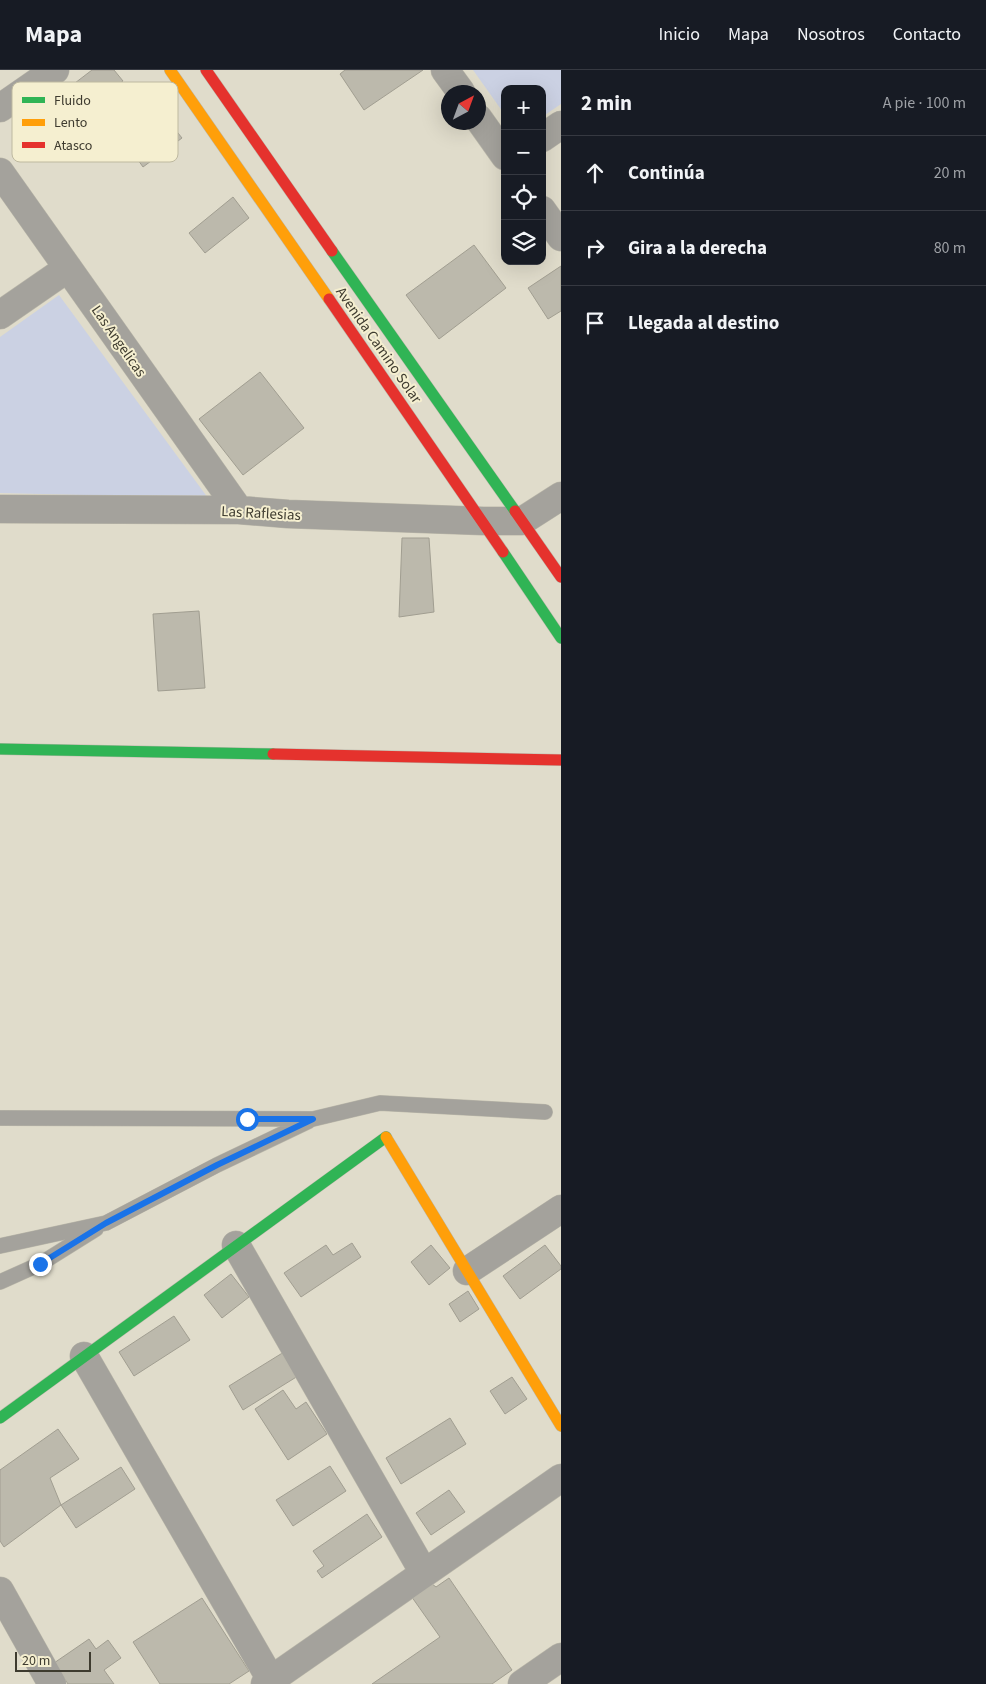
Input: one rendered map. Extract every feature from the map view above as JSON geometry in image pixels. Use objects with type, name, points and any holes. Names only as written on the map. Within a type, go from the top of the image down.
[{"type":"street","points":[[38,82],[55,70]]},
{"type":"street","name":"Avenida Camino Solar","points":[[170,70],[483,521],[561,638]]},
{"type":"street","name":"Avenida Camino Solar","points":[[206,70],[561,577]]},
{"type":"street","points":[[446,70],[456,85]]},
{"type":"street","points":[[0,108],[12,100]]},
{"type":"street","points":[[546,135],[561,125]]},
{"type":"street","points":[[486,129],[501,150]]},
{"type":"street","name":"Las Angelicas","points":[[0,172],[239,510]]},
{"type":"street","points":[[546,216],[561,237]]},
{"type":"street","points":[[0,315],[68,268]]},
{"type":"street","points":[[522,521],[561,496]]},
{"type":"street","name":"Las Raflesias","points":[[0,509],[239,510],[288,514],[522,521]]},
{"type":"street","points":[[0,749],[561,760]]},
{"type":"street","points":[[0,1418],[386,1136],[561,1426]]},
{"type":"street","points":[[468,1271],[561,1209]]},
{"type":"street","points":[[236,1245],[424,1573]]},
{"type":"street","points":[[84,1356],[268,1682],[561,1478]]},
{"type":"street","points":[[0,1591],[52,1684]]},
{"type":"street","points":[[522,1684],[561,1657]]},
{"type":"lane","points":[[0,1282],[40,1264],[106,1223],[217,1165],[313,1119],[380,1103],[545,1112]]},
{"type":"lane","points":[[0,1118],[313,1119]]},
{"type":"lane","points":[[0,1246],[106,1223]]},
{"type":"shaded area","points":[[473,70],[561,70],[561,104],[546,114],[546,85],[501,85],[501,109],[486,88],[486,85],[484,85]]},
{"type":"shaded area","points":[[59,295],[208,498],[0,493],[0,337]]},
{"type":"building","points":[[92,70],[114,70],[123,81],[122,82],[76,82]]},
{"type":"building","points":[[345,70],[423,70],[364,110],[340,74]]},
{"type":"building","points":[[178,133],[182,138],[178,141]]},
{"type":"building","points":[[139,162],[150,162],[143,167]]},
{"type":"building","points":[[233,197],[249,218],[205,253],[189,233]]},
{"type":"building","points":[[474,245],[506,288],[439,339],[406,295]]},
{"type":"building","points":[[561,266],[561,311],[548,319],[528,288]]},
{"type":"building","points":[[260,372],[304,428],[243,475],[199,419]]},
{"type":"building","points":[[402,538],[429,538],[434,612],[399,617]]},
{"type":"building","points":[[199,611],[205,688],[158,691],[153,614]]},
{"type":"building","points":[[352,1243],[361,1257],[301,1297],[284,1273],[326,1245],[333,1255]]},
{"type":"building","points":[[431,1245],[450,1268],[429,1285],[411,1262]]},
{"type":"building","points":[[545,1245],[561,1266],[561,1269],[520,1299],[503,1276]]},
{"type":"building","points":[[231,1274],[249,1297],[222,1318],[204,1295]]},
{"type":"building","points":[[468,1291],[479,1309],[460,1322],[449,1304]]},
{"type":"building","points":[[174,1316],[190,1340],[134,1376],[119,1352]]},
{"type":"building","points":[[284,1352],[298,1376],[243,1410],[229,1386]]},
{"type":"building","points":[[512,1377],[527,1399],[505,1414],[490,1391]]},
{"type":"building","points":[[283,1390],[296,1409],[306,1402],[327,1434],[288,1460],[255,1409]]},
{"type":"building","points":[[450,1418],[466,1444],[401,1484],[386,1458]]},
{"type":"building","points":[[58,1429],[79,1459],[50,1478],[61,1505],[4,1547],[0,1541],[0,1470]]},
{"type":"building","points":[[330,1466],[346,1491],[293,1526],[276,1500]]},
{"type":"building","points":[[121,1467],[135,1489],[76,1528],[61,1505]]},
{"type":"building","points":[[449,1490],[465,1512],[431,1535],[416,1513]]},
{"type":"building","points":[[367,1514],[382,1537],[322,1578],[317,1571],[324,1566],[313,1551]]},
{"type":"building","points":[[449,1578],[512,1670],[492,1684],[372,1684],[440,1637],[409,1593],[427,1580],[436,1587]]},
{"type":"building","points":[[202,1598],[249,1671],[229,1684],[160,1684],[133,1642]]},
{"type":"building","points":[[89,1639],[96,1649],[108,1640],[121,1658],[104,1670],[114,1684],[68,1684],[54,1663]]},
{"type":"traffic: fast","points":[[332,251],[515,511]]},
{"type":"traffic: fast","points":[[503,552],[561,638]]},
{"type":"traffic: fast","points":[[0,749],[273,754]]},
{"type":"traffic: fast","points":[[0,1418],[386,1137]]},
{"type":"traffic: slow","points":[[170,70],[329,299]]},
{"type":"traffic: slow","points":[[386,1137],[561,1426]]},
{"type":"traffic: jam","points":[[206,70],[332,251]]},
{"type":"traffic: jam","points":[[329,299],[503,552]]},
{"type":"traffic: jam","points":[[515,511],[561,577]]},
{"type":"traffic: jam","points":[[273,754],[561,760]]},
{"type":"route","points":[[40,1264],[106,1223],[217,1165],[313,1119],[247,1119]]}]
